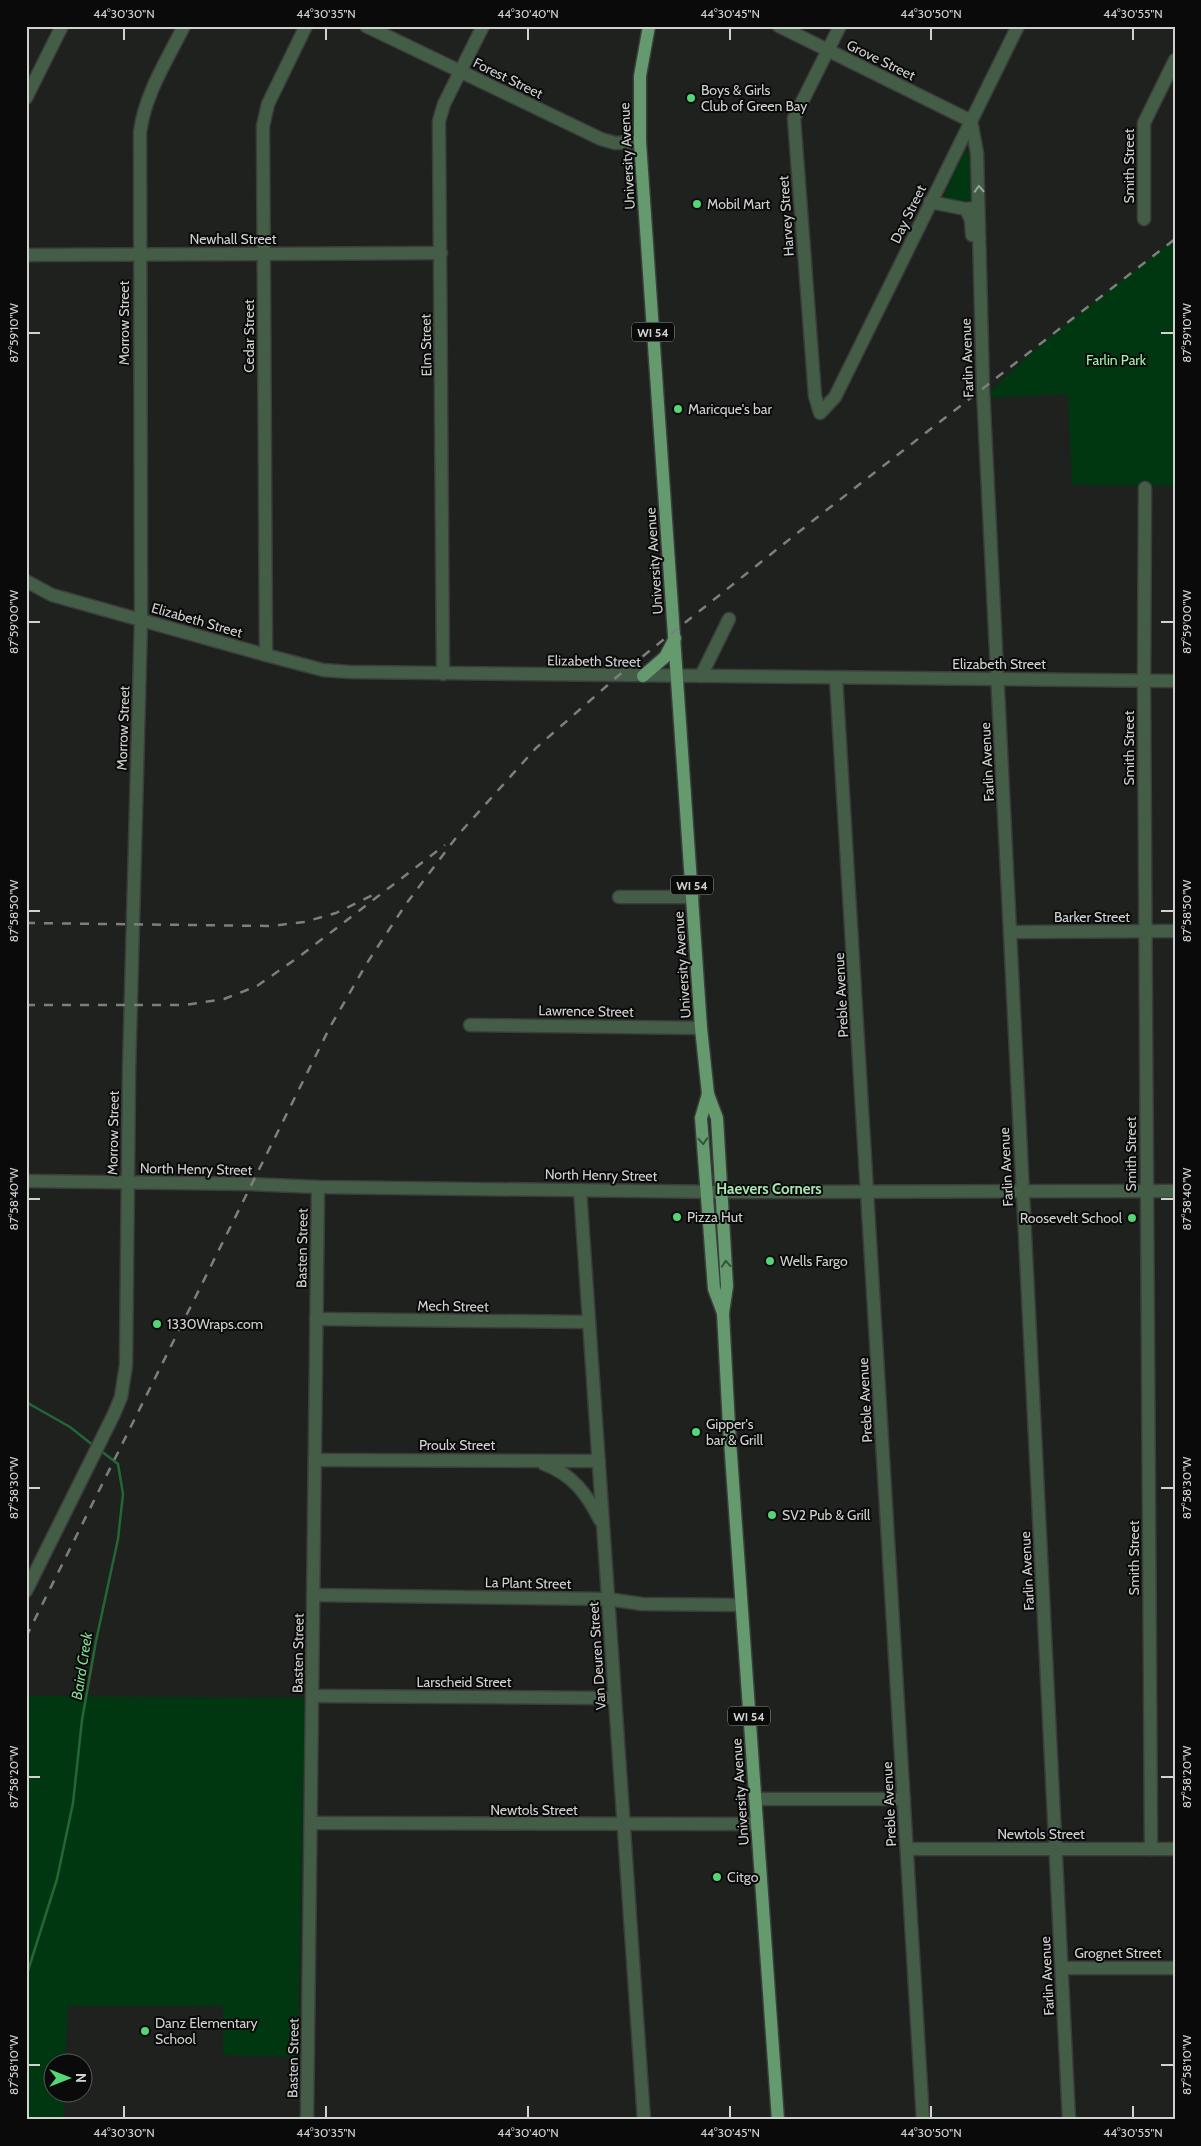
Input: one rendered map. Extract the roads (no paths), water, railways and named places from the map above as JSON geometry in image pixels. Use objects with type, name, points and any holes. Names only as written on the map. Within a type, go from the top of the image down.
[{"type":"main road","name":"University Avenue","points":[[649,26],[640,76],[640,142],[701,1028],[708,1094],[717,1118],[727,1286],[723,1313],[741,1605],[778,2120]]},
{"type":"main road","points":[[643,676],[665,657],[675,638]]},
{"type":"main road","name":"University Avenue","points":[[708,1094],[701,1118],[714,1289],[723,1313]]},
{"type":"street","points":[[26,98],[62,26]]},
{"type":"street","name":"Morrow Street","points":[[26,1591],[121,1397],[126,1365],[132,924],[141,620],[138,178],[142,118],[149,96],[184,26]]},
{"type":"street","name":"Cedar Street","points":[[266,655],[264,114],[306,26]]},
{"type":"street","name":"Forest Street","points":[[366,26],[601,139],[615,143],[640,142]]},
{"type":"street","name":"Elm Street","points":[[443,674],[439,122],[444,104],[483,26]]},
{"type":"street","name":"Grove Street","points":[[779,26],[971,121]]},
{"type":"street","name":"Harvey Street","points":[[820,412],[815,396],[794,118],[840,26]]},
{"type":"street","name":"Day Street","points":[[820,412],[835,397],[1018,26]]},
{"type":"street","name":"Smith Street","points":[[1144,219],[1144,122],[1175,60]]},
{"type":"street","name":"Farlin Avenue","points":[[971,121],[977,153],[980,208],[981,255],[979,272],[1022,1191],[1069,2120]]},
{"type":"street","points":[[930,202],[966,209],[980,208]]},
{"type":"street","name":"Farlin Avenue","points":[[966,209],[971,220],[974,256],[979,272]]},
{"type":"street","name":"Newhall Street","points":[[26,255],[440,253]]},
{"type":"street","name":"Smith Street","points":[[1145,488],[1145,931],[1151,1849]]},
{"type":"street","name":"Elizabeth Street","points":[[26,581],[52,595],[323,670],[443,674],[1175,681]]},
{"type":"street","points":[[701,676],[729,619]]},
{"type":"street","name":"Preble Avenue","points":[[836,678],[923,2120]]},
{"type":"street","points":[[619,897],[693,896]]},
{"type":"street","name":"Barker Street","points":[[1010,932],[1175,931]]},
{"type":"street","name":"Lawrence Street","points":[[470,1025],[701,1028]]},
{"type":"street","name":"North Henry Street","points":[[26,1181],[721,1192],[1175,1191]]},
{"type":"street","name":"Basten Street","points":[[307,2120],[318,1187]]},
{"type":"street","name":"Van Deuren Street","points":[[580,1190],[644,2120]]},
{"type":"street","name":"Mech Street","points":[[316,1319],[589,1322]]},
{"type":"street","name":"Proulx Street","points":[[315,1460],[598,1461]]},
{"type":"street","points":[[532,1461],[553,1467],[574,1481],[593,1506],[603,1531]]},
{"type":"street","name":"La Plant Street","points":[[313,1595],[608,1599],[642,1604],[741,1605]]},
{"type":"street","name":"Larscheid Street","points":[[312,1696],[615,1698]]},
{"type":"street","points":[[755,1799],[904,1799]]},
{"type":"street","name":"Newtols Street","points":[[311,1823],[757,1824]]},
{"type":"street","name":"Newtols Street","points":[[907,1849],[1175,1849]]},
{"type":"street","name":"Grognet Street","points":[[1062,1968],[1175,1968]]},
{"type":"waterway","name":"Baird Creek","points":[[26,1402],[70,1427],[94,1446]]},
{"type":"waterway","name":"Baird Creek","points":[[26,1977],[57,1879],[73,1803],[82,1720],[96,1641],[118,1539],[123,1494],[118,1464],[101,1451]]},
{"type":"railway","points":[[26,1637],[330,1027],[367,963],[406,904],[458,835],[536,748],[618,676],[815,519],[1175,239]]},
{"type":"railway","points":[[26,1005],[185,1005],[224,999],[257,986],[300,956],[445,845]]},
{"type":"railway","points":[[26,923],[271,926],[304,922],[336,913],[375,894]]},
{"type":"place","name":"Boys & Girls Club of Green Bay","points":[[691,98]]},
{"type":"place","name":"Mobil Mart","points":[[697,204]]},
{"type":"place","name":"Maricque's bar","points":[[678,409]]},
{"type":"place","name":"Pizza Hut","points":[[677,1217]]},
{"type":"place","name":"Roosevelt School","points":[[1132,1218]]},
{"type":"place","name":"Wells Fargo","points":[[770,1261]]},
{"type":"place","name":"1330Wraps.com","points":[[157,1324]]},
{"type":"place","name":"Gipper's bar & Grill","points":[[696,1432]]},
{"type":"place","name":"SV2 Pub & Grill","points":[[772,1515]]},
{"type":"place","name":"Citgo","points":[[717,1877]]},
{"type":"place","name":"Danz Elementary School","points":[[145,2031]]},
{"type":"district","name":"Haevers Corners","points":[[769,1189]]},
{"type":"park label","name":"Farlin Park","points":[[1116,360]]}]
